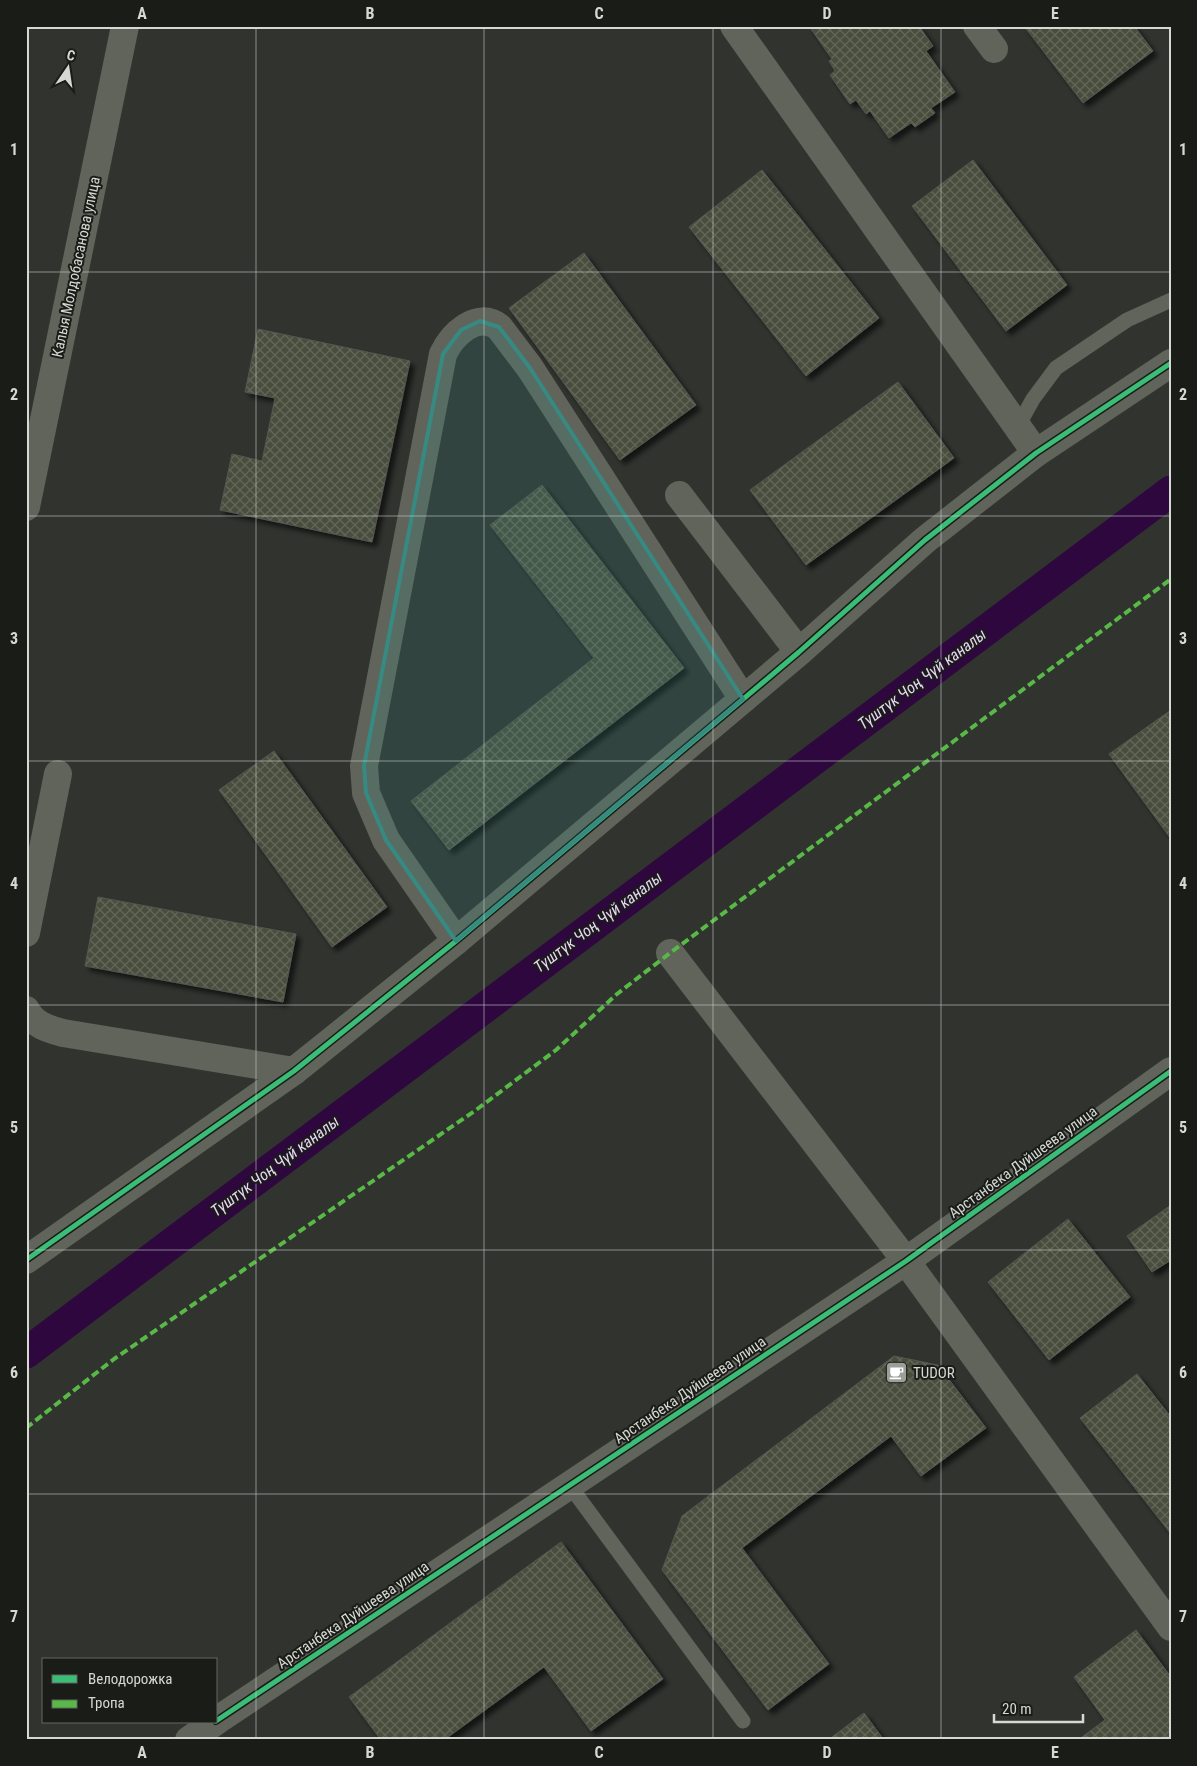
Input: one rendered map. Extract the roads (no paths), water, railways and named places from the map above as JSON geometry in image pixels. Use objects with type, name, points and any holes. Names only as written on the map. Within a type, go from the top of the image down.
[{"type":"street","name":"Калыя Молдобасанова улица","points":[[26,507],[125,26]]},
{"type":"street","points":[[734,26],[1036,453]]},
{"type":"street","points":[[977,26],[994,49]]},
{"type":"street","points":[[456,941],[386,840],[366,794],[364,766],[442,354],[449,340],[462,330],[480,321],[499,327],[530,368],[743,699]]},
{"type":"street","points":[[26,1260],[294,1071],[456,941],[799,652],[925,540],[1036,453],[1171,363]]},
{"type":"street","points":[[679,495],[799,652]]},
{"type":"street","points":[[26,933],[58,774]]},
{"type":"street","points":[[670,953],[906,1261],[1171,1626]]},
{"type":"street","points":[[26,1010],[30,1018],[44,1027],[63,1034],[294,1071]]},
{"type":"street","name":"Арстанбека Дуйшеева улица","points":[[218,1721],[906,1261],[1171,1071]]},
{"type":"street","name":"Арстанбека Дуйшеева улица","points":[[189,1740],[213,1724]]},
{"type":"lane","points":[[1018,426],[1033,399],[1056,368],[1127,320],[1171,300]]},
{"type":"lane","points":[[570,1486],[743,1721]]},
{"type":"waterway","name":"Түштүк Чоң Чүй каналы","points":[[26,1353],[1171,491]]},
{"type":"place","name":"TUDOR","points":[[897,1373]]}]
